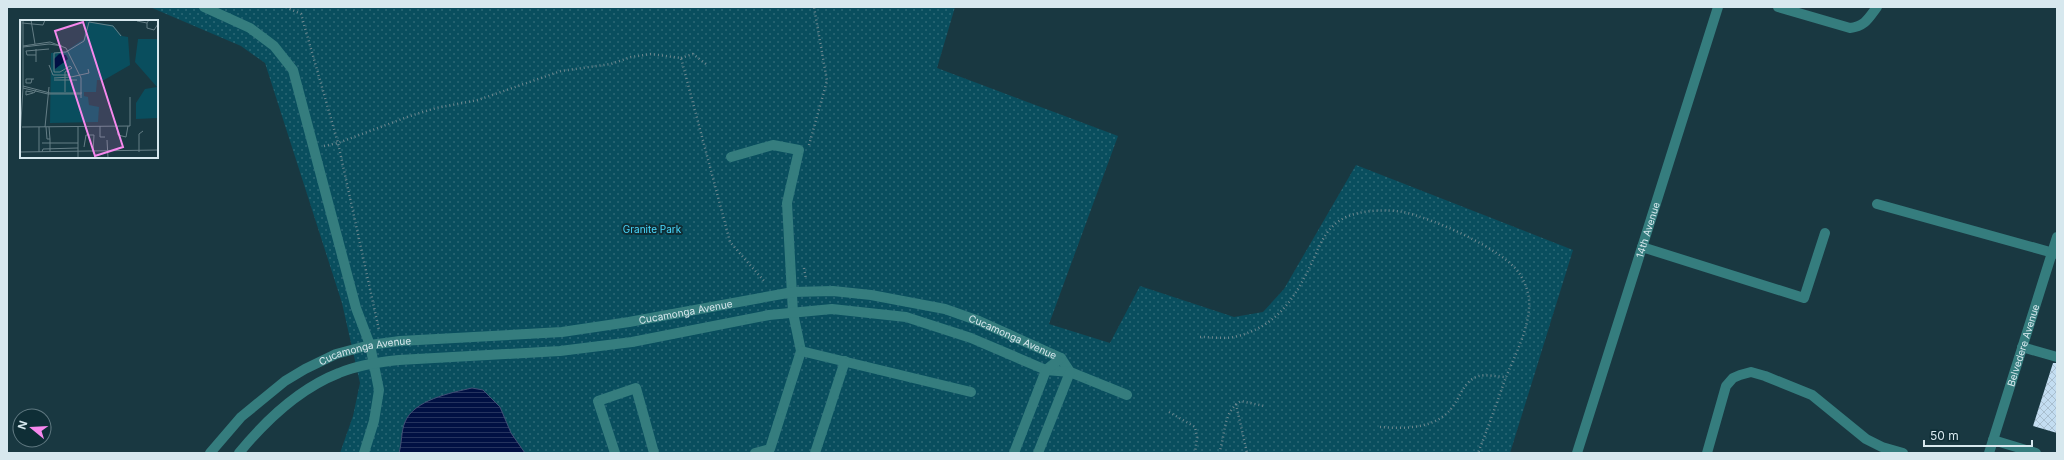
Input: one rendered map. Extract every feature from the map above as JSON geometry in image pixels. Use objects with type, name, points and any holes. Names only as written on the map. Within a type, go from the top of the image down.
[{"type":"street","points":[[204,7],[250,28],[274,46],[293,70],[356,308],[370,345],[379,390],[374,421],[364,453]]},
{"type":"street","name":"14th Avenue","points":[[1577,453],[1718,7]]},
{"type":"street","points":[[1778,7],[1803,10],[1850,28],[1859,27],[1867,21],[1877,7]]},
{"type":"street","points":[[731,156],[773,145],[799,150],[787,203],[794,313],[801,351],[770,451],[755,453]]},
{"type":"street","points":[[1877,204],[2055,253]]},
{"type":"street","points":[[1642,247],[1804,298],[1826,233]]},
{"type":"street","name":"Belvedere Avenue","points":[[1989,453],[2022,347],[2055,253],[2057,237]]},
{"type":"street","name":"Cucamonga Avenue","points":[[210,453],[241,417],[285,381],[305,369],[336,354],[370,345],[400,341],[562,332],[629,322],[793,292],[833,292],[871,295],[945,309],[979,321],[1061,358],[1070,372]]},
{"type":"street","name":"Cucamonga Avenue","points":[[239,453],[277,411],[297,396],[339,372],[373,363],[399,360],[560,351],[632,342],[770,316],[832,309],[906,317],[971,338],[1046,370],[1070,372]]},
{"type":"street","points":[[2022,347],[2057,357]]},
{"type":"street","points":[[801,351],[971,392]]},
{"type":"street","points":[[1014,453],[1046,370],[1061,358]]},
{"type":"street","points":[[815,453],[844,361]]},
{"type":"street","points":[[1038,453],[1070,372],[1127,395]]},
{"type":"street","points":[[1707,453],[1726,386],[1732,378],[1751,372],[1812,395],[1866,439],[1882,447],[1902,453]]},
{"type":"street","points":[[615,453],[598,401],[636,388],[654,453]]},
{"type":"street","points":[[1993,440],[2036,453]]},
{"type":"path","points":[[286,7],[301,14],[338,143],[379,330]]},
{"type":"path","points":[[809,147],[827,82],[814,7]]},
{"type":"path","points":[[314,148],[338,143],[410,116],[436,108],[478,100],[562,71],[611,64],[631,57],[651,54],[681,58],[693,54],[706,64]]},
{"type":"path","points":[[681,58],[730,242],[764,281]]},
{"type":"path","points":[[1200,337],[1233,337],[1262,326],[1272,320],[1287,306],[1300,288],[1325,235],[1333,226],[1345,218],[1361,213],[1402,212],[1435,221],[1495,252],[1510,263],[1519,273],[1525,285],[1528,299],[1527,314],[1522,336],[1478,453]]},
{"type":"path","points":[[803,264],[806,279]]},
{"type":"path","points":[[1380,427],[1417,427],[1432,423],[1448,413],[1455,404],[1465,385],[1472,379],[1480,375],[1506,377]]},
{"type":"path","points":[[1219,453],[1228,413],[1236,404],[1245,401],[1264,406]]},
{"type":"path","points":[[1236,404],[1247,453]]},
{"type":"path","points":[[1169,412],[1195,427],[1197,436],[1195,453]]},
{"type":"green space","name":"Granite Park","points":[[150,7],[955,7],[937,68],[1118,136],[1049,324],[1110,343],[1140,286],[1234,317],[1263,312],[1284,289],[1356,165],[1573,250],[1510,453],[340,453],[353,416],[360,383],[342,303],[265,63],[241,46]]},
{"type":"shaded area","points":[[472,388],[483,390],[500,407],[511,433],[525,453],[399,453],[405,422],[416,408],[444,395]]},
{"type":"building","points":[[2053,363],[2057,363],[2057,433],[2033,426]]}]
